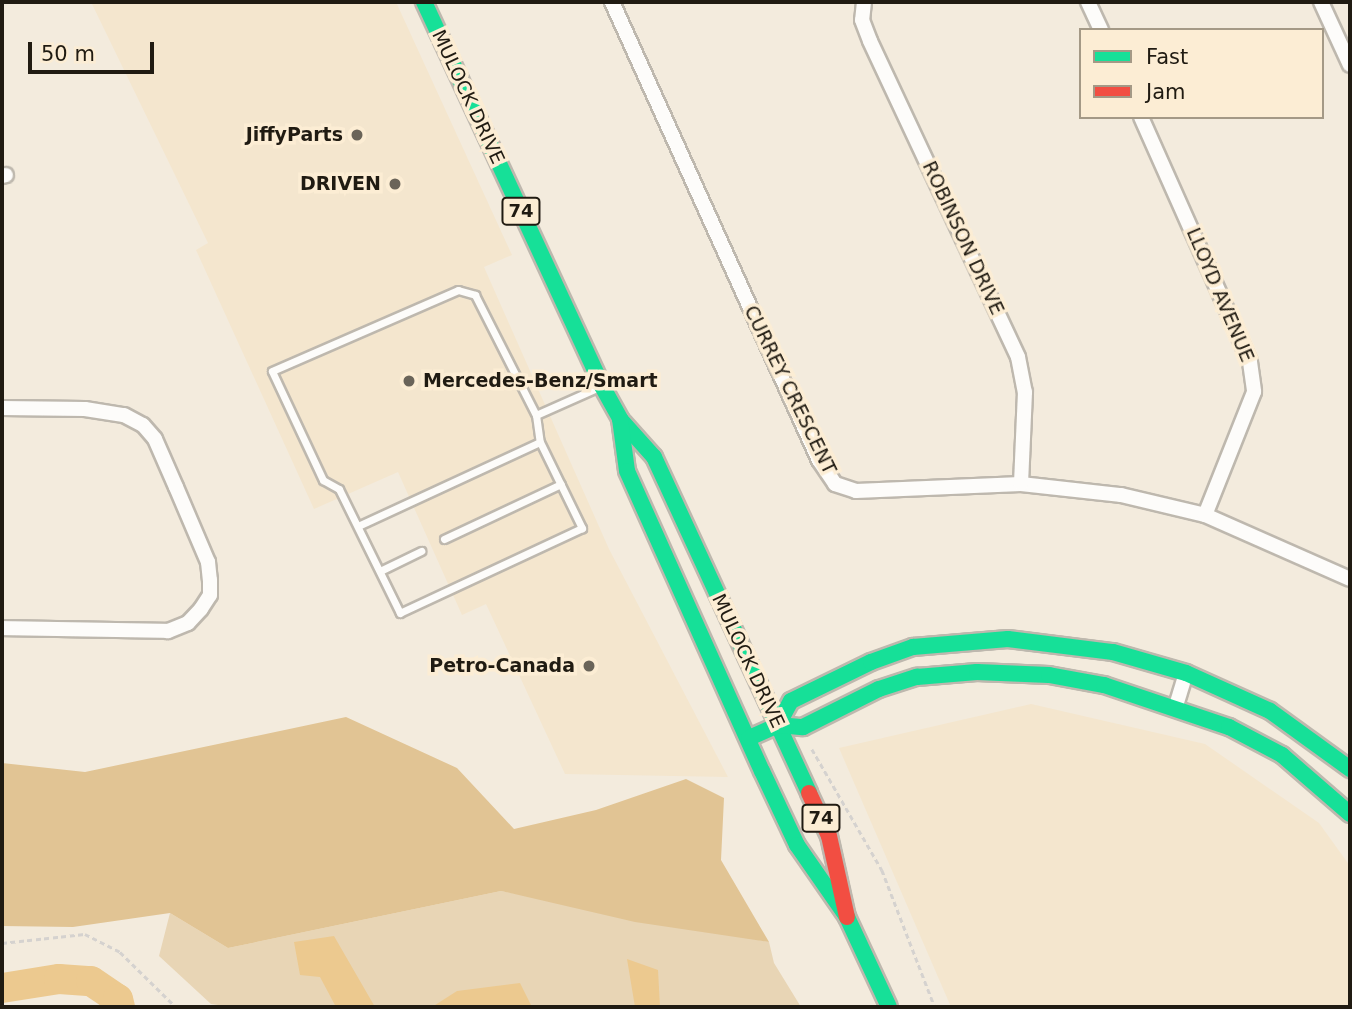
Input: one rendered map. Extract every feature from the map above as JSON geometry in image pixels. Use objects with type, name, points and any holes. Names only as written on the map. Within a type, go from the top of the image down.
[{"type":"main road","name":"MULOCK DRIVE","points":[[424,2],[602,386],[620,419],[654,457],[830,836],[848,917]]},
{"type":"main road","name":"MULOCK DRIVE","points":[[620,419],[627,471],[797,845],[848,917],[889,1007]]},
{"type":"main road","points":[[778,725],[791,701],[913,647],[1008,639],[1114,652],[1186,673],[1270,711],[1350,769]]},
{"type":"main road","points":[[749,738],[778,725],[803,727],[879,689],[917,677],[977,673],[1049,675],[1104,685],[1228,727],[1282,755],[1336,797],[1350,814]]},
{"type":"main road","points":[[1336,797],[1350,777]]},
{"type":"street","name":"CURREY CRESCENT","points":[[612,2],[820,460],[835,484],[846,490],[874,492],[1021,484],[1121,495],[1205,515],[1350,579]]},
{"type":"street","name":"ROBINSON DRIVE","points":[[864,2],[862,20],[870,41],[1018,357],[1025,392],[1021,484]]},
{"type":"street","points":[[1088,2],[1100,28]]},
{"type":"street","points":[[1321,2],[1350,65]]},
{"type":"street","name":"LLOYD AVENUE","points":[[1142,119],[1250,362],[1254,392],[1205,515]]},
{"type":"street","points":[[2,408],[85,409],[124,415],[143,425],[155,439],[171,475],[208,562],[211,580],[210,595],[201,609],[188,623],[168,631],[2,628]]},
{"type":"street","points":[[1175,709],[1186,673]]},
{"type":"lane","points":[[458,290],[475,295],[536,415],[540,442],[582,527],[400,613],[339,489],[323,480],[271,371],[458,290]]},
{"type":"lane","points":[[536,415],[602,386]]},
{"type":"lane","points":[[358,526],[540,442]]},
{"type":"lane","points":[[444,540],[561,484]]},
{"type":"lane","points":[[380,571],[421,551]]},
{"type":"path","points":[[812,749],[882,870],[935,1007]]},
{"type":"path","points":[[2,943],[85,934],[120,952],[176,1007]]},
{"type":"shaded area","points":[[91,2],[396,2],[512,255],[484,267],[609,549],[728,777],[565,774],[486,604],[462,615],[398,472],[314,509],[196,250],[208,243]]},
{"type":"shaded area","points":[[1031,704],[1205,744],[1319,823],[1350,866],[1350,1007],[951,1007],[839,748]]},
{"type":"shaded area","points":[[346,717],[457,768],[514,829],[596,810],[686,779],[724,798],[721,860],[769,942],[635,922],[501,891],[228,948],[170,913],[73,927],[2,926],[2,763],[85,772]]},
{"type":"shaded area","points":[[501,891],[769,942],[774,963],[801,1007],[232,1007],[211,1004],[159,956],[170,913],[228,948]]},
{"type":"shaded area","points":[[334,936],[375,1007],[336,1007],[320,977],[300,975],[294,942]]},
{"type":"shaded area","points":[[627,959],[658,970],[660,1007],[635,1007]]},
{"type":"shaded area","points":[[520,983],[532,1007],[432,1007],[457,991]]},
{"type":"waterway","points":[[2,988],[59,979],[91,981],[118,999],[120,1007]]},
{"type":"traffic: fast","points":[[424,2],[602,386],[620,419],[654,457],[809,793]]},
{"type":"traffic: fast","points":[[620,419],[627,471],[762,771],[797,845],[847,917],[889,1007]]},
{"type":"traffic: fast","points":[[778,725],[791,701],[871,662],[913,647],[1008,639],[1113,652],[1186,673],[1270,711],[1350,769]]},
{"type":"traffic: fast","points":[[749,738],[778,725],[803,727],[879,689],[917,677],[977,672],[1049,675],[1104,685],[1229,727],[1282,755],[1350,814]]},
{"type":"traffic: jam","points":[[809,793],[829,836],[847,917]]},
{"type":"place","name":"JiffyParts","points":[[357,135]]},
{"type":"place","name":"DRIVEN","points":[[395,184]]},
{"type":"place","name":"Mercedes-Benz/Smart","points":[[409,381]]},
{"type":"place","name":"Petro-Canada","points":[[589,666]]}]
